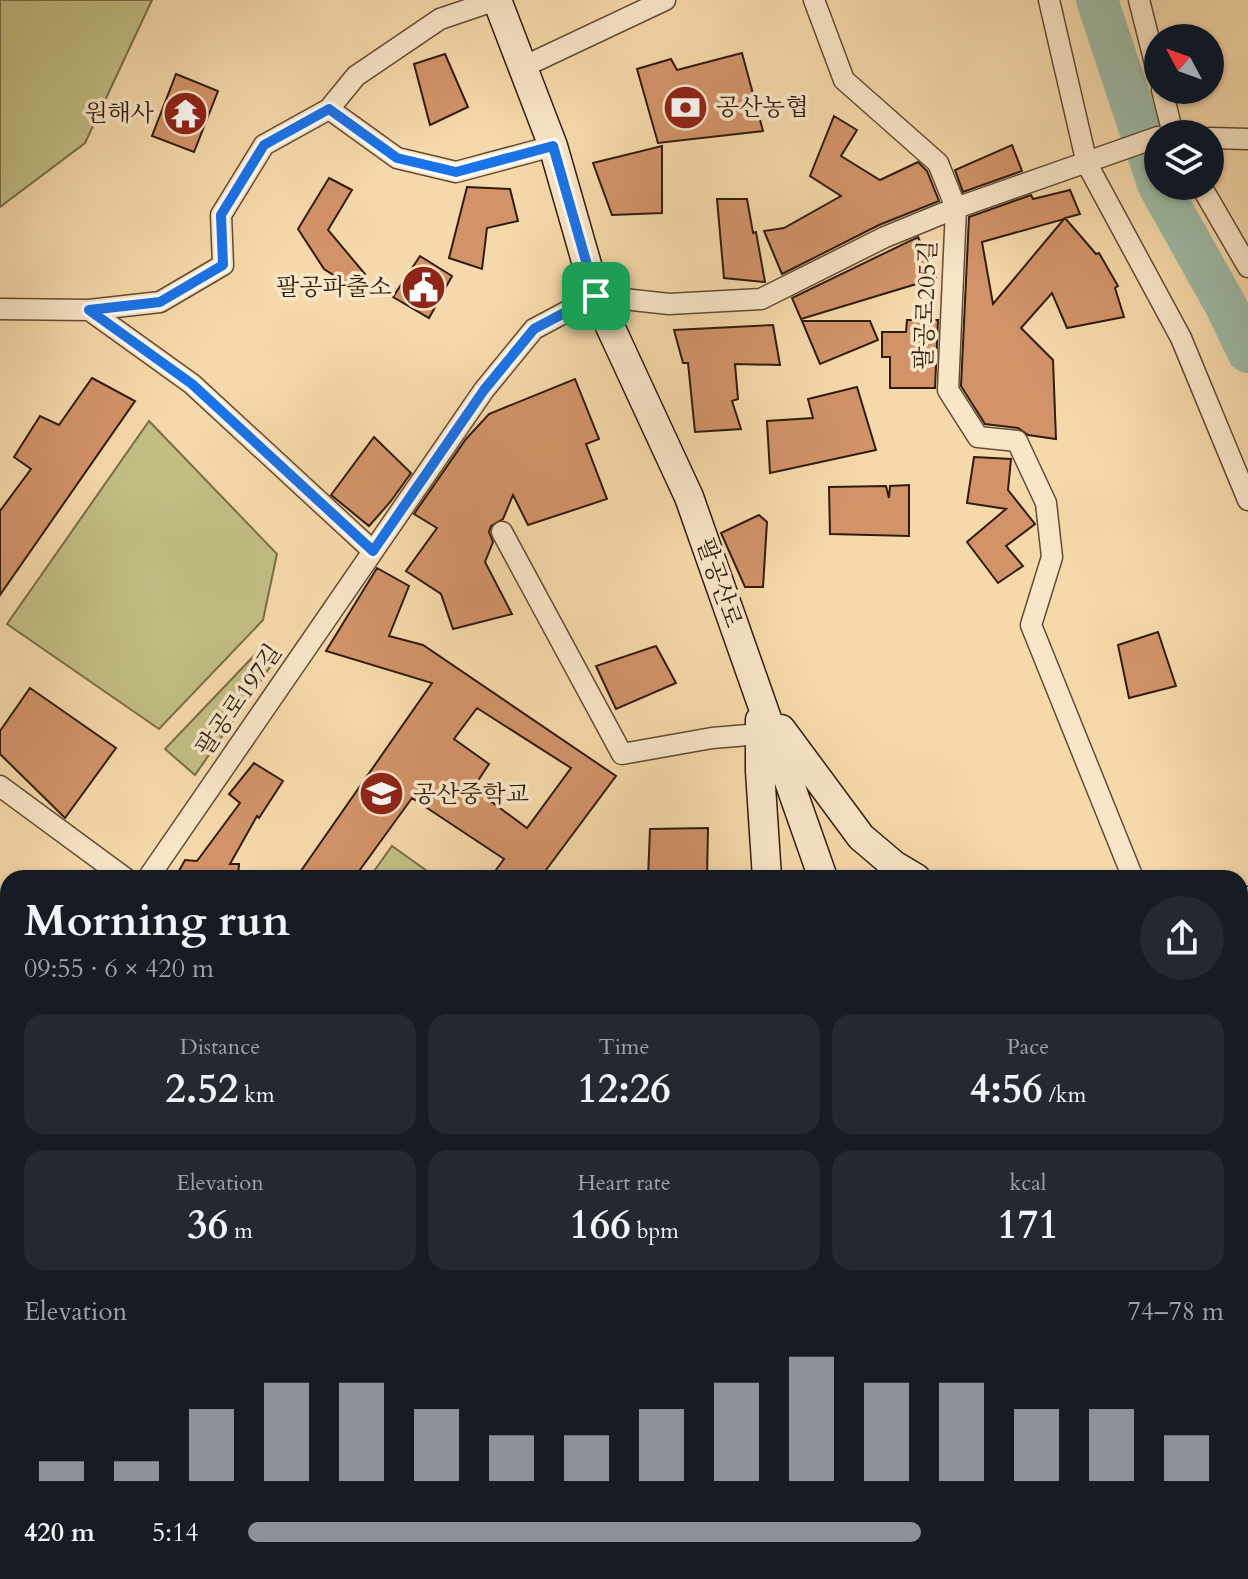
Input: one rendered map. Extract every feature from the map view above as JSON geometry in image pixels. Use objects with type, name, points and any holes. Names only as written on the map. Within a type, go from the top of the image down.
[{"type":"main road","name":"팔공산로","points":[[497,0],[553,146],[596,296],[689,497],[820,870]]},
{"type":"main road","points":[[760,699],[767,870]]},
{"type":"main road","points":[[760,699],[819,784],[861,837],[902,870]]},
{"type":"street","points":[[0,309],[89,310],[160,302],[223,265],[221,215],[264,145],[329,109],[356,76],[440,19],[497,0]]},
{"type":"street","points":[[523,67],[665,0]]},
{"type":"street","name":"팔공로205길","points":[[814,0],[844,80],[938,163],[956,208],[948,390],[978,437],[1017,441],[1046,503],[1052,557],[1031,625],[1130,870]]},
{"type":"street","points":[[1049,0],[1092,160],[1181,338],[1248,500]]},
{"type":"street","points":[[1139,0],[1145,24]]},
{"type":"street","points":[[329,109],[397,158],[456,172],[553,146]]},
{"type":"street","points":[[1224,138],[1248,139]]},
{"type":"street","points":[[596,296],[669,304],[761,299],[885,237],[956,208],[1144,142]]},
{"type":"street","points":[[1209,200],[1248,267]]},
{"type":"street","name":"팔공로197길","points":[[154,870],[484,390],[534,329],[596,296]]},
{"type":"street","points":[[89,310],[192,384],[373,551]]},
{"type":"street","points":[[502,532],[622,754],[712,738],[760,734]]},
{"type":"street","points":[[0,786],[114,870]]},
{"type":"shaded area","points":[[0,0],[152,0],[85,143],[0,207]]},
{"type":"shaded area","points":[[149,421],[277,554],[263,620],[159,729],[7,624]]},
{"type":"shaded area","points":[[267,642],[280,653],[195,775],[165,749]]},
{"type":"shaded area","points":[[392,846],[426,870],[375,870]]},
{"type":"building","points":[[742,53],[763,131],[658,143],[637,69],[671,59],[677,70]]},
{"type":"building","points":[[445,54],[468,107],[430,125],[414,64]]},
{"type":"building","name":"원해사","points":[[176,74],[218,91],[194,152],[152,136]]},
{"type":"building","points":[[834,116],[857,130],[841,156],[880,180],[918,162],[927,171],[939,201],[879,225],[782,274],[764,231],[784,228],[841,196],[810,176]]},
{"type":"building","points":[[1012,145],[1022,171],[963,192],[955,170]]},
{"type":"building","points":[[662,146],[662,213],[612,215],[593,163]]},
{"type":"building","points":[[329,178],[352,190],[328,230],[365,274],[354,288],[324,269],[298,229]]},
{"type":"building","points":[[467,187],[510,189],[518,221],[487,228],[482,269],[449,258]]},
{"type":"building","points":[[1070,190],[1080,214],[1065,218],[1096,254],[1099,253],[1118,286],[1115,288],[1124,317],[1067,328],[1052,293],[1021,328],[1053,360],[1056,439],[1028,435],[1018,428],[985,424],[961,386],[969,217],[1031,195],[1033,199]],"holes":[[[1064,219],[993,304],[982,242]]]},
{"type":"building","points":[[717,199],[747,199],[765,282],[724,278]]},
{"type":"building","points":[[918,237],[936,278],[801,319],[792,298]]},
{"type":"building","name":"팔공파출소","points":[[420,256],[452,276],[429,318],[393,297]]},
{"type":"building","points":[[907,320],[938,320],[935,388],[890,388],[890,357],[882,357],[882,332],[906,332]]},
{"type":"building","points":[[802,321],[870,321],[878,340],[820,364]]},
{"type":"building","points":[[773,325],[780,365],[735,364],[738,399],[732,401],[741,429],[695,432],[688,363],[683,363],[674,330]]},
{"type":"building","points":[[92,378],[135,401],[0,595],[0,511],[31,469],[14,457],[40,416],[59,425]]},
{"type":"building","points":[[575,379],[599,439],[586,444],[607,499],[528,525],[513,495],[503,519],[491,526],[489,532],[493,542],[485,562],[512,614],[453,629],[441,594],[406,571],[437,528],[414,514],[466,439],[489,414]]},
{"type":"building","points":[[857,387],[876,450],[770,473],[767,421],[813,418],[808,399]]},
{"type":"building","points":[[374,437],[411,473],[369,526],[331,495]]},
{"type":"building","points":[[974,457],[1011,459],[1008,490],[1035,524],[1006,546],[1023,566],[998,583],[967,542],[1006,509],[967,503]]},
{"type":"building","points":[[909,485],[909,536],[830,534],[829,487],[886,486],[889,498],[890,486]]},
{"type":"building","points":[[759,515],[767,522],[763,587],[745,587],[721,533]]},
{"type":"building","name":"공산중학교","points":[[377,568],[409,586],[389,636],[423,645],[616,776],[546,870],[496,870],[504,859],[412,798],[360,870],[302,870],[432,683],[326,651]],"holes":[[[477,708],[571,768],[527,828],[473,788],[489,764],[454,739]]]},
{"type":"building","points":[[1158,632],[1176,686],[1129,698],[1118,645]]},
{"type":"building","points":[[656,646],[676,683],[616,709],[596,666]]},
{"type":"building","points":[[30,688],[116,748],[65,818],[0,754],[0,731]]},
{"type":"building","points":[[254,763],[283,781],[259,818],[257,816],[230,864],[239,864],[239,870],[179,870],[185,860],[197,861],[240,803],[229,794]]},
{"type":"building","points":[[708,828],[707,870],[648,870],[650,829]]},
{"type":"waterway","points":[[1097,0],[1144,142]]},
{"type":"waterway","points":[[1167,200],[1248,352]]},
{"type":"place","name":"공산농협","points":[[685,107]]},
{"type":"place","name":"원해사","points":[[185,113]]},
{"type":"place","name":"팔공파출소","points":[[423,287]]},
{"type":"place","name":"공산중학교","points":[[382,794]]},
{"type":"route","points":[[329,109],[397,158],[456,172],[553,146],[596,296],[534,329],[484,390],[373,551],[192,384],[89,310],[160,302],[223,265],[221,215],[264,145],[329,109]]}]
